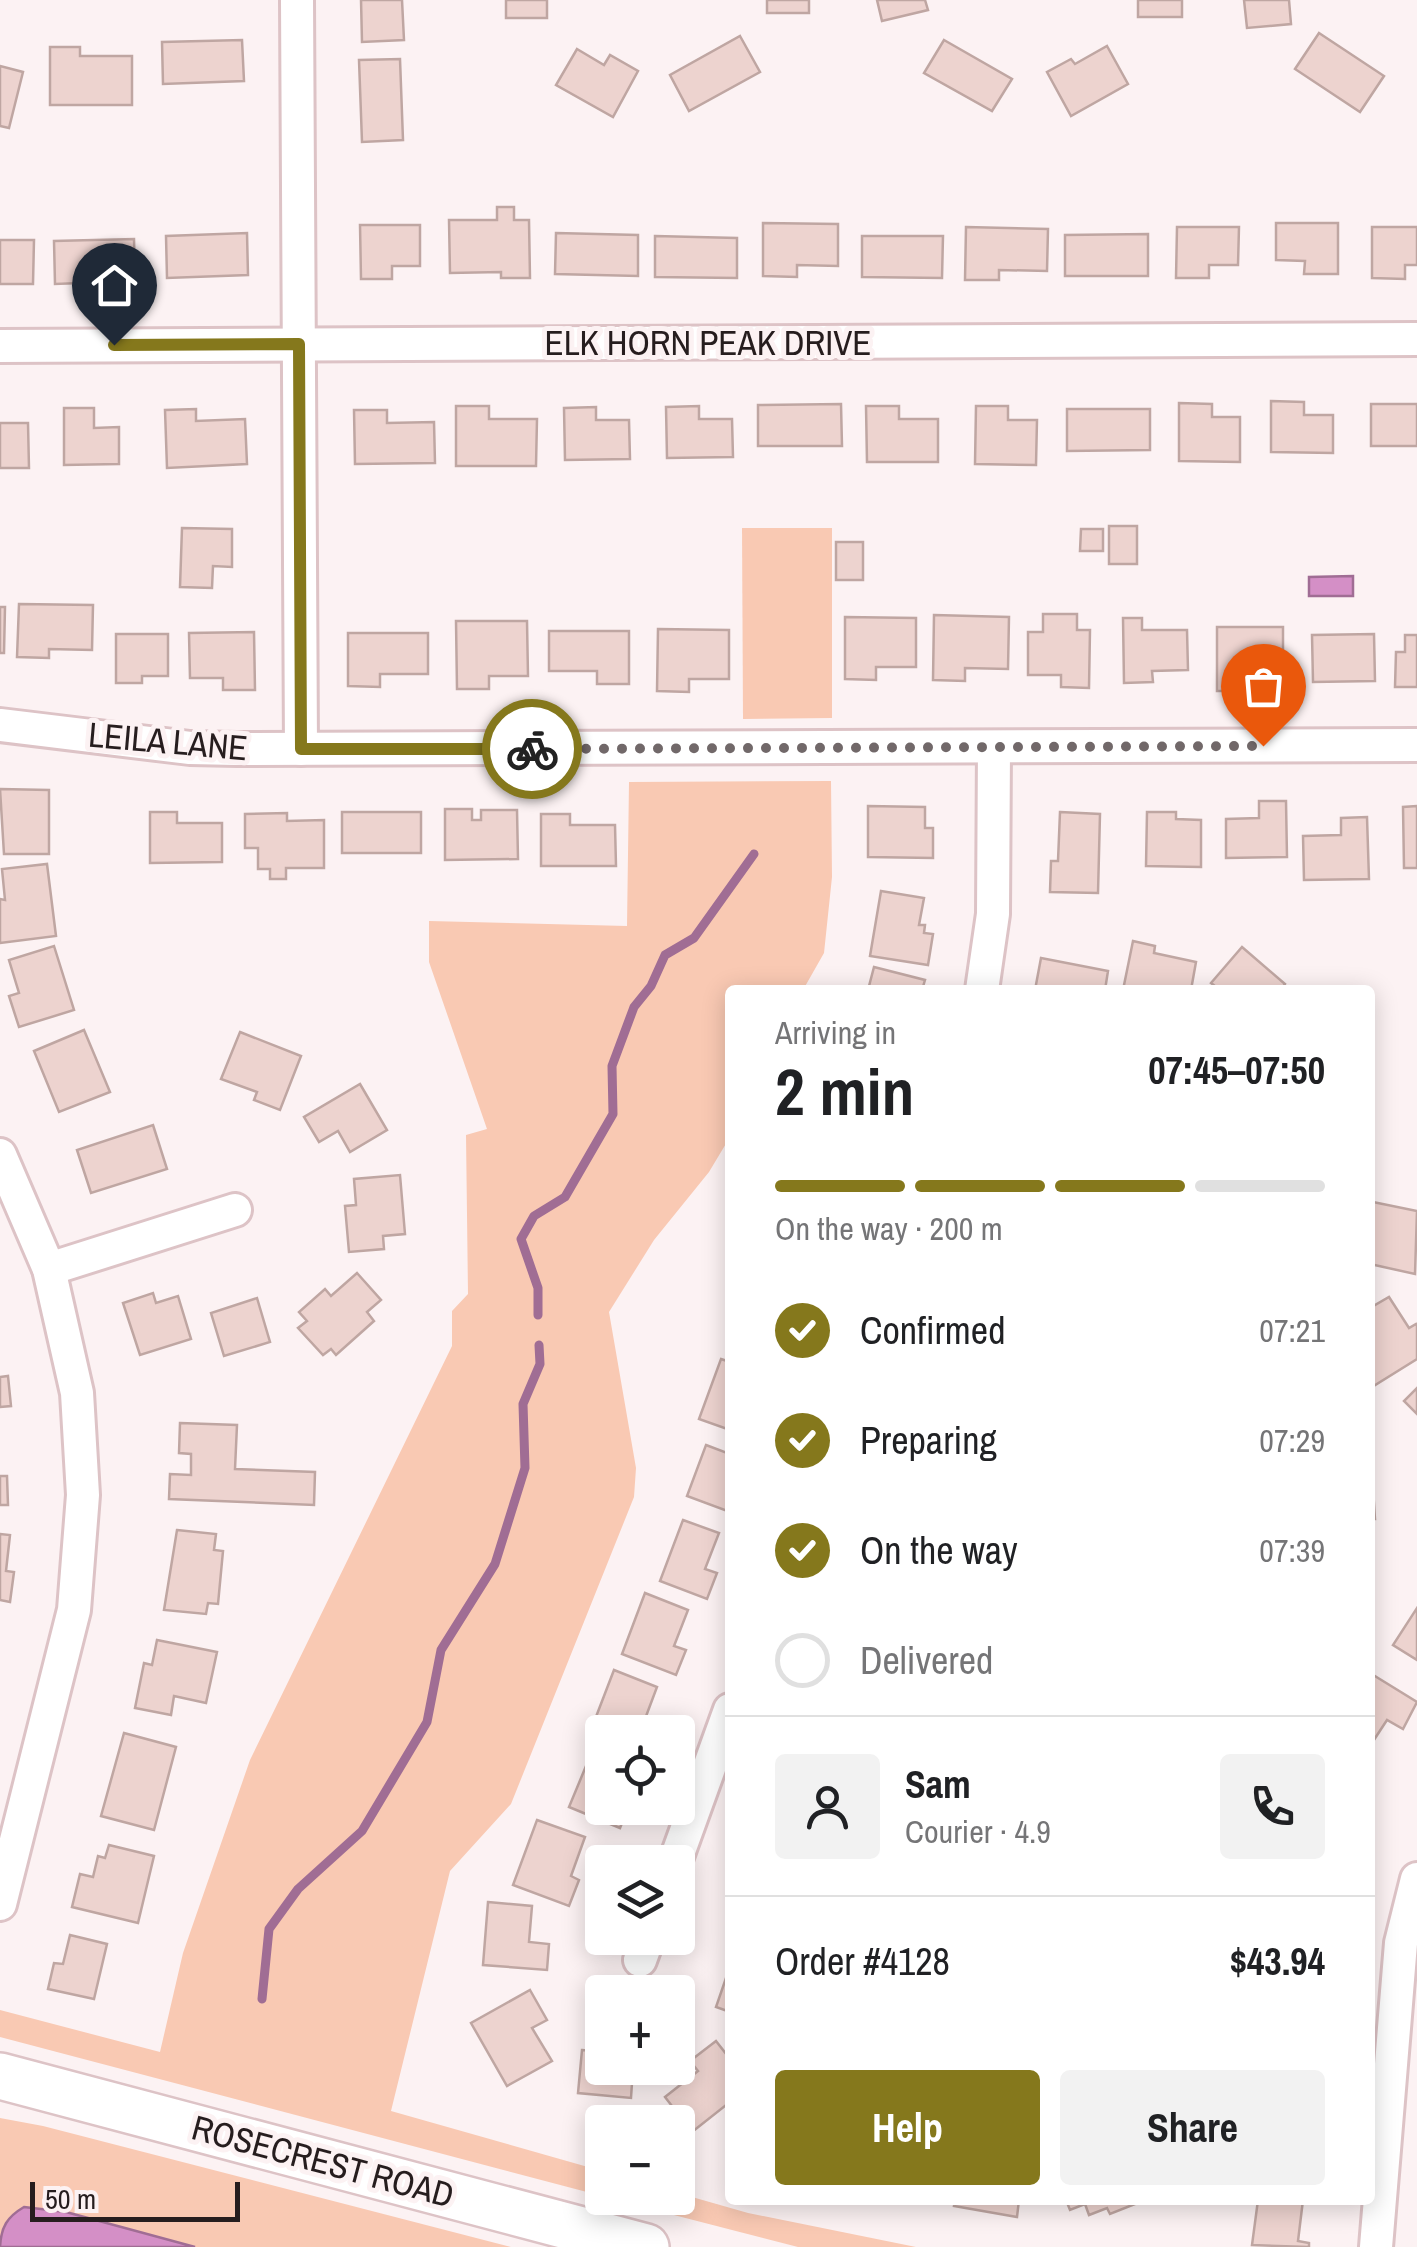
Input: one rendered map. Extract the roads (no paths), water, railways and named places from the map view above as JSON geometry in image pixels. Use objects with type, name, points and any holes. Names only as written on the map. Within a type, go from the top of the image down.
[{"type":"main road","name":"ROSECREST ROAD","points":[[0,2076],[646,2247]]},
{"type":"street","points":[[297,0],[301,749]]},
{"type":"street","name":"ELK HORN PEAK DRIVE","points":[[0,346],[1417,338]]},
{"type":"street","name":"LEILA LANE","points":[[0,725],[190,748],[1417,746]]},
{"type":"street","points":[[983,985],[993,914],[994,747]]},
{"type":"street","points":[[0,1155],[50,1269],[78,1393],[84,1494],[74,1610],[0,1904]]},
{"type":"street","points":[[50,1269],[235,1210]]},
{"type":"street","points":[[681,1845],[725,1728]]},
{"type":"street","points":[[1376,2247],[1401,1943],[1417,1878]]},
{"type":"waterway","points":[[538,1315],[538,1288],[521,1239],[534,1216],[565,1197],[613,1114],[612,1066],[634,1007],[651,986],[665,955],[694,938],[754,854]]},
{"type":"waterway","points":[[262,1999],[269,1929],[298,1889],[362,1831],[427,1722],[441,1650],[495,1564],[525,1468],[523,1404],[540,1364],[539,1345]]}]
